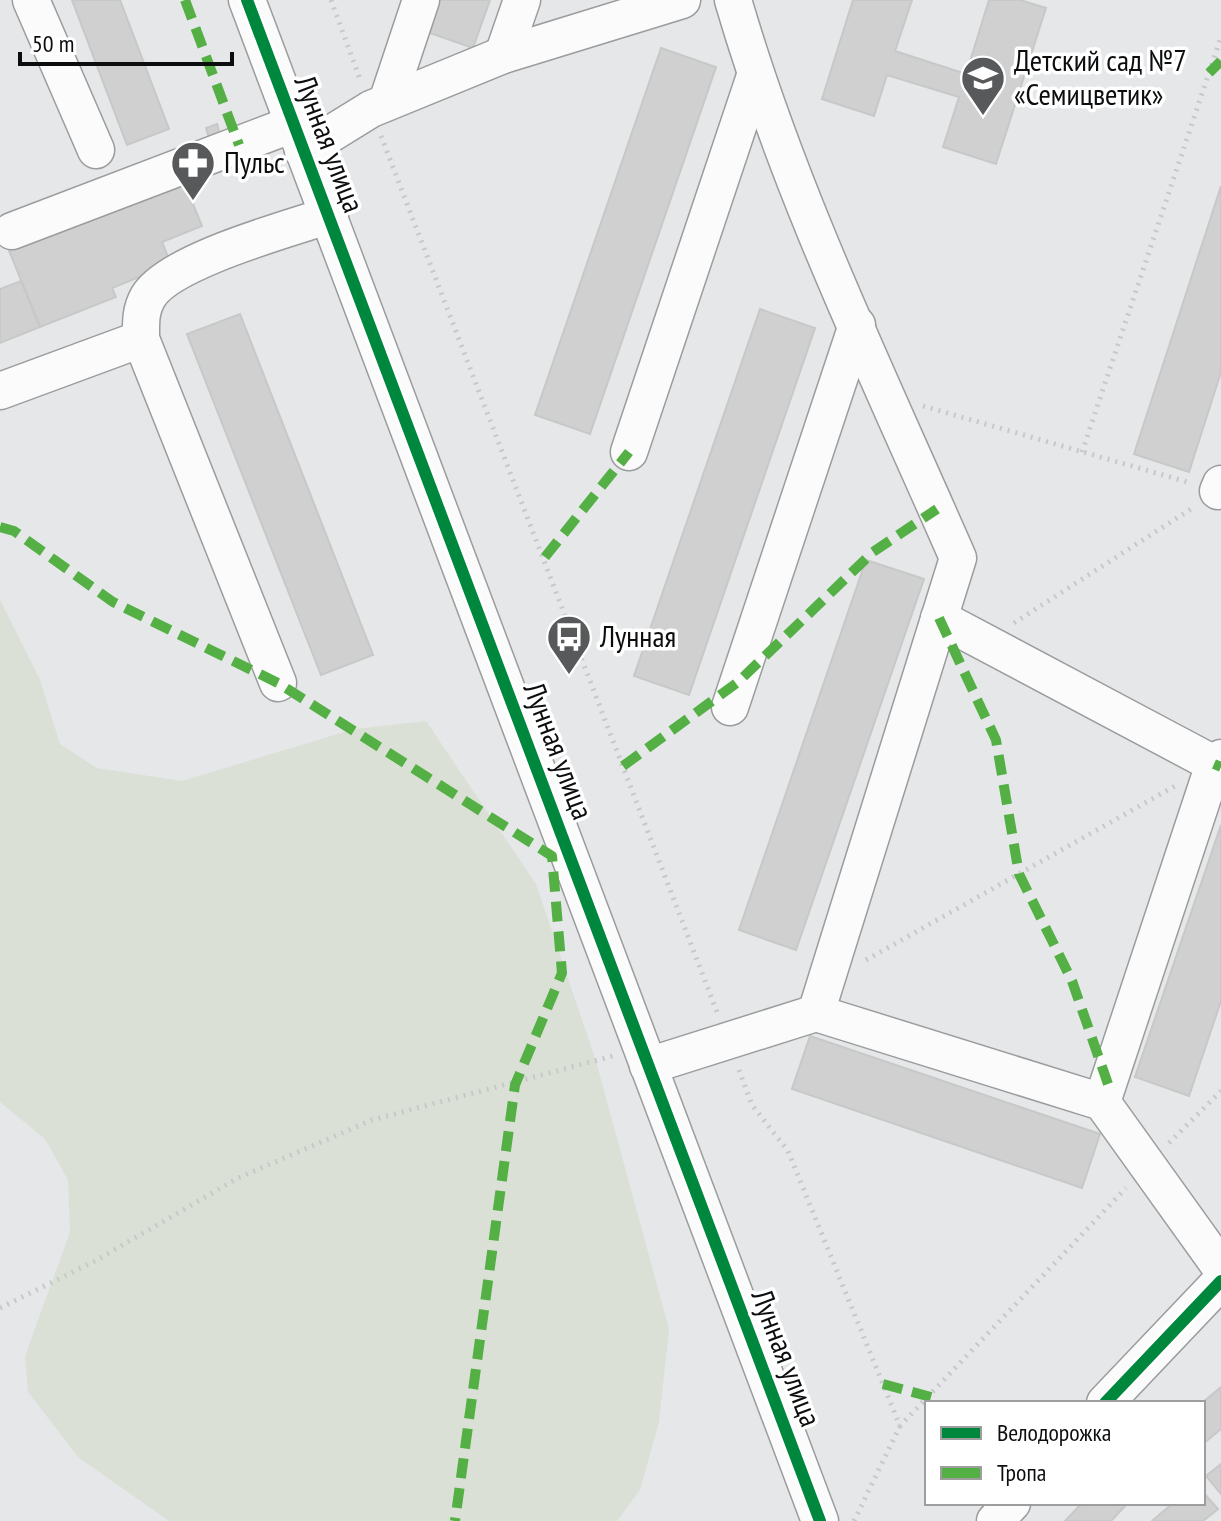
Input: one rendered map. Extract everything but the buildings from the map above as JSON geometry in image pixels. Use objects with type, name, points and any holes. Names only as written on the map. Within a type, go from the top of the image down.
[{"type":"street","points":[[31,0],[96,150]]},
{"type":"street","name":"Лунная улица","points":[[247,0],[820,1521]]},
{"type":"street","points":[[379,106],[421,0]]},
{"type":"street","points":[[503,55],[522,0]]},
{"type":"street","points":[[12,231],[298,138],[503,55],[682,0]]},
{"type":"street","points":[[733,0],[755,76],[857,325],[958,558],[820,998]]},
{"type":"street","points":[[629,452],[755,76]]},
{"type":"street","points":[[278,683],[141,339],[140,314],[149,295],[165,278],[195,263],[330,215]]},
{"type":"street","points":[[730,707],[857,325]]},
{"type":"street","points":[[0,391],[141,339]]},
{"type":"street","points":[[939,618],[1218,761],[1102,1102]]},
{"type":"street","points":[[644,1057],[728,1040],[820,998],[1102,1102],[1221,1268]]},
{"type":"street","points":[[1107,1401],[1221,1281]]},
{"type":"street","points":[[995,1521],[1010,1505]]},
{"type":"path","points":[[331,0],[379,106],[752,1105],[788,1151],[900,1426]]},
{"type":"path","points":[[1082,452],[1221,37]]},
{"type":"path","points":[[888,396],[1220,488]]},
{"type":"path","points":[[1004,629],[1220,488]]},
{"type":"path","points":[[820,998],[1218,761]]},
{"type":"path","points":[[0,1308],[95,1261],[238,1178],[372,1120],[644,1057]]},
{"type":"path","points":[[854,1521],[900,1426],[1221,1091]]},
{"type":"shaded area","points":[[0,600],[40,680],[60,744],[97,768],[182,781],[354,729],[426,721],[536,884],[596,1061],[669,1329],[659,1422],[640,1490],[617,1521],[169,1521],[78,1457],[28,1392],[25,1356],[70,1232],[68,1180],[45,1139],[0,1102]]},
{"type":"marked path","points":[[185,0],[239,145]]},
{"type":"marked path","points":[[1209,73],[1221,61]]},
{"type":"marked path","points":[[545,557],[629,452]]},
{"type":"marked path","points":[[623,766],[738,682],[873,552],[937,509]]},
{"type":"marked path","points":[[0,527],[14,531],[113,602],[278,683],[552,856],[562,973],[515,1085],[455,1521]]},
{"type":"marked path","points":[[939,618],[996,740],[1019,874],[1072,981],[1108,1084]]},
{"type":"marked path","points":[[1214,764],[1221,767]]},
{"type":"marked path","points":[[883,1384],[931,1397]]},
{"type":"cycle path","points":[[247,0],[820,1521]]},
{"type":"cycle path","points":[[1107,1401],[1221,1281]]},
{"type":"place","name":"Детский сад №7 «Семицветик»","points":[[983,117]]},
{"type":"place","name":"Пульс","points":[[193,202]]},
{"type":"place","name":"Лунная","points":[[569,676]]}]
